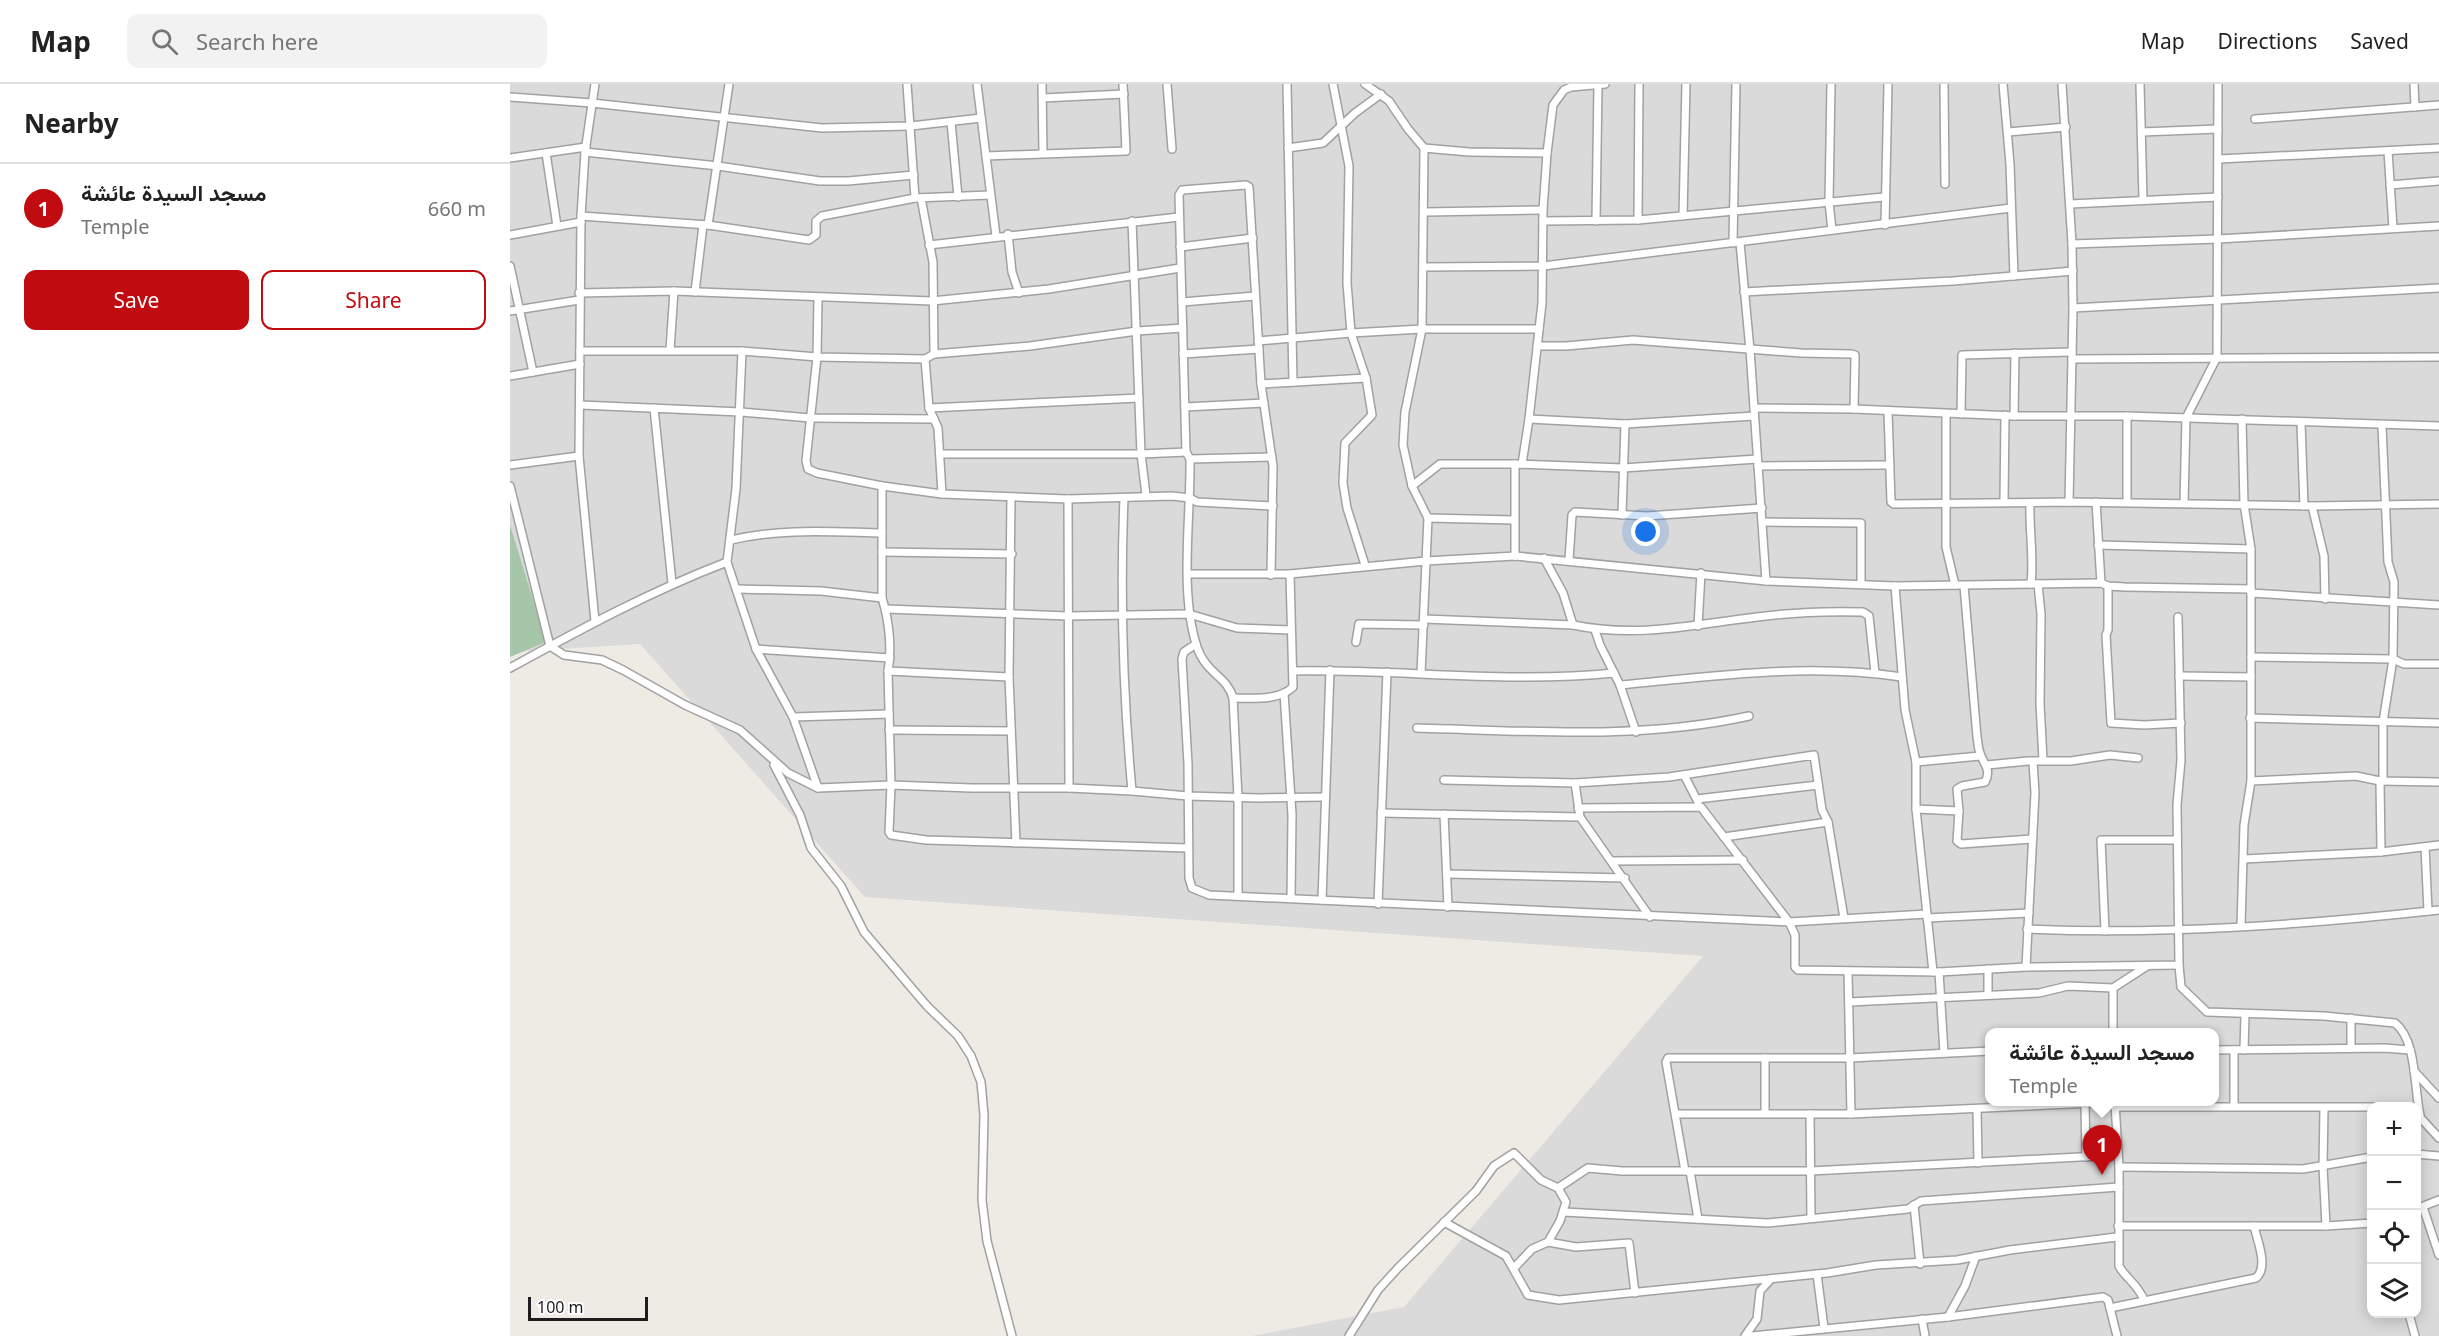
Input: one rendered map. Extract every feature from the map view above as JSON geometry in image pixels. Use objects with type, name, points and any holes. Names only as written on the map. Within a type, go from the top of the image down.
[{"type":"street","points":[[595,84],[586,149],[579,296],[581,405],[579,456],[595,621]]},
{"type":"street","points":[[695,292],[718,166],[729,84]]},
{"type":"street","points":[[907,84],[914,175],[934,273],[932,301],[934,354]]},
{"type":"street","points":[[977,84],[996,236]]},
{"type":"street","points":[[1042,84],[1043,153]]},
{"type":"street","points":[[986,156],[1126,151],[1123,84]]},
{"type":"street","points":[[1167,84],[1172,149]]},
{"type":"street","points":[[1287,84],[1293,382]]},
{"type":"street","points":[[1333,84],[1349,166],[1347,283],[1351,333],[1366,378],[1372,415],[1345,443],[1343,483],[1347,508],[1365,565]]},
{"type":"street","points":[[1365,84],[1389,101],[1424,148],[1422,329],[1405,412],[1403,445],[1412,486],[1428,518],[1421,673]]},
{"type":"street","points":[[1596,221],[1598,84]]},
{"type":"street","points":[[1515,556],[1514,520],[1518,464],[1529,419],[1539,329],[1543,266],[1543,210],[1553,105],[1564,90],[1571,87],[1605,84]]},
{"type":"street","points":[[1638,220],[1639,84]]},
{"type":"street","points":[[1683,216],[1686,84]]},
{"type":"street","points":[[1736,84],[1733,210],[1750,350],[1766,581]]},
{"type":"street","points":[[1831,84],[1829,202],[1832,230]]},
{"type":"street","points":[[1885,225],[1888,84]]},
{"type":"street","points":[[1944,84],[1945,184]]},
{"type":"street","points":[[2003,84],[2008,132],[2014,276]]},
{"type":"street","points":[[2062,84],[2073,271],[2069,502]]},
{"type":"street","points":[[2140,84],[2143,199]]},
{"type":"street","points":[[2184,503],[2186,418],[2217,357],[2218,84]]},
{"type":"street","points":[[2414,84],[2415,107]]},
{"type":"street","points":[[1042,98],[1124,94]]},
{"type":"street","points":[[1288,148],[1323,143],[1382,94]]},
{"type":"street","points":[[510,97],[592,103],[822,128],[910,126],[981,118]]},
{"type":"street","points":[[2255,119],[2439,105]]},
{"type":"street","points":[[951,122],[958,198]]},
{"type":"street","points":[[2008,132],[2066,127]]},
{"type":"street","points":[[2142,132],[2218,129]]},
{"type":"street","points":[[2219,159],[2388,152],[2439,147]]},
{"type":"street","points":[[1424,148],[1452,151],[1547,153]]},
{"type":"street","points":[[510,158],[586,149],[820,181],[914,175]]},
{"type":"street","points":[[2388,152],[2393,228]]},
{"type":"street","points":[[546,153],[557,226]]},
{"type":"street","points":[[2390,185],[2439,181]]},
{"type":"street","points":[[1238,896],[1238,798],[1233,698],[1227,684],[1205,666],[1196,644],[1189,614],[1190,498],[1179,217],[1179,195],[1182,190],[1246,185],[1249,187],[1261,384],[1272,456],[1274,506],[1271,575]]},
{"type":"street","points":[[510,235],[581,219],[706,225],[809,240],[816,235],[816,222],[822,216],[918,198],[990,195]]},
{"type":"street","points":[[1543,221],[1638,220],[1884,196]]},
{"type":"street","points":[[2070,204],[2143,199],[2218,198]]},
{"type":"street","points":[[1424,267],[1543,266],[2011,208]]},
{"type":"street","points":[[1425,212],[1543,210]]},
{"type":"street","points":[[928,244],[1179,217]]},
{"type":"street","points":[[1132,221],[1141,454],[1146,495]]},
{"type":"street","points":[[2072,244],[2218,239],[2439,226]]},
{"type":"street","points":[[1008,234],[1012,272],[1019,292]]},
{"type":"street","points":[[1180,247],[1253,238]]},
{"type":"street","points":[[510,266],[533,372]]},
{"type":"street","points":[[510,311],[579,296],[674,291],[932,301],[1019,292],[1180,268]]},
{"type":"street","points":[[1744,292],[2073,271]]},
{"type":"street","points":[[2073,308],[2439,288]]},
{"type":"street","points":[[670,350],[674,291]]},
{"type":"street","points":[[1182,302],[1255,296]]},
{"type":"street","points":[[818,298],[817,357],[806,461],[808,469],[817,473],[882,486],[942,494],[1068,499],[1124,498],[1146,495],[1190,498],[1197,502],[1274,506]]},
{"type":"street","points":[[580,351],[742,351],[817,357],[925,359],[934,354],[1030,346],[1137,331],[1183,328]]},
{"type":"street","points":[[1183,354],[1351,333],[1422,329],[1539,329]]},
{"type":"street","points":[[1537,346],[1566,346],[1633,340],[1711,344],[1750,350],[1855,355],[1854,409]]},
{"type":"street","points":[[742,351],[741,412],[731,540],[727,562],[756,649],[793,717],[818,788]]},
{"type":"street","points":[[1961,414],[1962,355],[2015,353],[2072,356],[2439,357]]},
{"type":"street","points":[[2014,416],[2015,353]]},
{"type":"street","points":[[925,359],[929,408],[938,428],[942,494]]},
{"type":"street","points":[[510,376],[580,364]]},
{"type":"street","points":[[1261,384],[1366,378]]},
{"type":"street","points":[[929,408],[1139,398]]},
{"type":"street","points":[[1185,407],[1264,403]]},
{"type":"street","points":[[581,405],[741,412],[810,418],[934,419]]},
{"type":"street","points":[[654,408],[672,583]]},
{"type":"street","points":[[1529,419],[1625,424],[1754,412],[1854,409],[2014,416],[2127,416],[2382,426],[2439,426]]},
{"type":"street","points":[[1888,411],[1892,504],[2004,502],[2304,506],[2439,504]]},
{"type":"street","points":[[1946,414],[1946,547],[1955,585]]},
{"type":"street","points":[[2004,502],[2005,415]]},
{"type":"street","points":[[2127,416],[2127,502]]},
{"type":"street","points":[[2241,926],[2244,825],[2251,781],[2251,549],[2244,504],[2242,419]]},
{"type":"street","points":[[2301,423],[2304,506]]},
{"type":"street","points":[[1622,515],[1625,424]]},
{"type":"street","points":[[2381,852],[2383,722],[2394,659],[2394,582],[2388,562],[2382,426]]},
{"type":"street","points":[[940,454],[1272,456]]},
{"type":"street","points":[[510,465],[579,456]]},
{"type":"street","points":[[1412,486],[1440,464],[1623,468],[1758,462],[1890,465]]},
{"type":"street","points":[[510,486],[550,646],[564,655],[602,660],[685,705],[740,730],[759,744],[772,760],[788,773],[818,788],[891,785],[1132,790],[1238,798],[1325,796]]},
{"type":"street","points":[[882,486],[882,598],[886,609],[890,658],[888,671],[891,785],[889,831],[891,836],[926,840],[1188,848]]},
{"type":"street","points":[[1011,497],[1009,677],[1016,843]]},
{"type":"street","points":[[1124,498],[1122,614],[1126,731],[1132,790]]},
{"type":"street","points":[[1068,499],[1069,788]]},
{"type":"street","points":[[2030,502],[2029,530],[2041,614],[2040,704],[2043,760]]},
{"type":"street","points":[[2096,502],[2098,545],[2108,630],[2106,635],[2111,723],[2144,725],[2181,723]]},
{"type":"street","points":[[2313,506],[2324,556],[2325,599]]},
{"type":"street","points":[[1569,560],[1573,513],[1655,516],[1762,508]]},
{"type":"street","points":[[1428,518],[1514,520]]},
{"type":"street","points":[[1763,522],[1861,523],[1861,584]]},
{"type":"street","points":[[731,540],[761,533],[792,531],[882,533]]},
{"type":"street","points":[[2098,545],[2251,549]]},
{"type":"street","points":[[882,552],[1012,554]]},
{"type":"street","points":[[1189,574],[1290,574],[1365,565],[1515,556],[1766,581],[1895,586],[2104,584],[2153,589],[2251,591],[2325,599],[2439,605]]},
{"type":"street","points":[[1544,558],[1563,593],[1573,625]]},
{"type":"street","points":[[510,668],[595,621],[672,583],[727,562]]},
{"type":"street","points":[[1698,626],[1701,573]]},
{"type":"street","points":[[1233,698],[1265,697],[1284,693],[1293,687],[1290,574]]},
{"type":"street","points":[[1895,586],[1905,710],[1916,762],[1916,809],[1927,916],[1940,998],[1944,1053]]},
{"type":"street","points":[[1964,586],[1970,673],[1980,756],[1987,765],[1988,776],[1985,782],[1957,789],[1958,843],[2032,839]]},
{"type":"street","points":[[737,590],[821,591],[882,598]]},
{"type":"street","points":[[886,609],[1068,616],[1189,614],[1237,628],[1291,630]]},
{"type":"street","points":[[1356,642],[1359,624],[1424,622],[1573,625],[1595,630],[1640,632],[1790,613],[1827,611],[1866,613],[1869,616],[1875,673]]},
{"type":"street","points":[[2178,617],[2181,723],[2177,840],[2181,987],[2205,1011],[2245,1015],[2351,1018],[2395,1023],[2404,1031],[2410,1050],[2416,1102]]},
{"type":"street","points":[[1595,630],[1620,685],[1636,732]]},
{"type":"street","points":[[1196,644],[1184,652],[1182,659],[1188,744],[1188,848],[1192,888],[1209,895],[1789,922],[2029,912]]},
{"type":"street","points":[[756,649],[890,658]]},
{"type":"street","points":[[2251,657],[2394,659],[2404,664],[2439,664]]},
{"type":"street","points":[[1293,671],[1330,670],[1536,678],[1614,673]]},
{"type":"street","points":[[1322,900],[1330,670]]},
{"type":"street","points":[[1620,685],[1756,672],[1825,670],[1875,673],[1902,678]]},
{"type":"street","points":[[888,671],[1009,677]]},
{"type":"street","points":[[1378,904],[1387,672]]},
{"type":"street","points":[[2179,676],[2250,677]]},
{"type":"street","points":[[1284,693],[1291,797],[1291,898]]},
{"type":"street","points":[[793,717],[889,714]]},
{"type":"street","points":[[1417,728],[1636,732],[1709,725],[1749,716]]},
{"type":"street","points":[[2250,718],[2341,718],[2383,722],[2439,723]]},
{"type":"street","points":[[889,730],[1011,731]]},
{"type":"street","points":[[1444,780],[1575,783],[1684,775],[1811,755],[1815,758],[1822,810],[1828,822],[1844,918]]},
{"type":"street","points":[[1987,765],[2043,760],[2071,761],[2110,755],[2138,758]]},
{"type":"street","points":[[1916,762],[1980,756]]},
{"type":"street","points":[[772,760],[796,807],[811,848],[841,886],[864,932],[927,1006],[958,1036],[971,1056],[981,1082],[984,1115],[982,1200],[986,1231],[1012,1336]]},
{"type":"street","points":[[2026,967],[2035,793],[2033,762]]},
{"type":"street","points":[[1684,775],[1701,807],[1789,922],[1795,935],[1796,969],[1848,972],[1936,972],[2026,967],[2179,965]]},
{"type":"street","points":[[2251,781],[2356,776],[2382,781],[2439,782]]},
{"type":"street","points":[[1575,783],[1580,817],[1625,878],[1650,917]]},
{"type":"street","points":[[1697,799],[1818,785]]},
{"type":"street","points":[[1578,808],[1701,807]]},
{"type":"street","points":[[1916,809],[1959,811]]},
{"type":"street","points":[[1381,813],[1580,817]]},
{"type":"street","points":[[1444,814],[1448,907]]},
{"type":"street","points":[[1724,837],[1828,822]]},
{"type":"street","points":[[2105,931],[2101,840],[2177,840]]},
{"type":"street","points":[[2244,859],[2381,852],[2439,845]]},
{"type":"street","points":[[2425,847],[2428,911]]},
{"type":"street","points":[[1612,861],[1743,860]]},
{"type":"street","points":[[1447,874],[1625,878]]},
{"type":"street","points":[[2027,928],[2105,931],[2178,930],[2338,922],[2439,910]]},
{"type":"street","points":[[1849,1002],[2039,993],[2068,986],[2113,988],[2149,965]]},
{"type":"street","points":[[1988,969],[1988,996]]},
{"type":"street","points":[[1848,972],[1851,1114]]},
{"type":"street","points":[[2113,988],[2113,1028]]},
{"type":"street","points":[[2244,1050],[2245,1015]]},
{"type":"street","points":[[2351,1018],[2351,1048]]},
{"type":"street","points":[[2219,1050],[2351,1048],[2410,1050]]},
{"type":"street","points":[[2234,1050],[2234,1106]]},
{"type":"street","points":[[1698,1219],[1666,1062],[1668,1058],[1850,1058],[1985,1051]]},
{"type":"street","points":[[1765,1058],[1765,1113]]},
{"type":"street","points":[[2414,1071],[2439,1098]]},
{"type":"street","points":[[1676,1114],[1851,1114],[2042,1106]]},
{"type":"street","points":[[2085,1106],[2086,1157]]},
{"type":"street","points":[[2115,1106],[2119,1167],[2117,1237],[2119,1266],[2136,1284],[2144,1300]]},
{"type":"street","points":[[2219,1106],[2367,1107]]},
{"type":"street","points":[[2324,1108],[2323,1167],[2326,1226]]},
{"type":"street","points":[[1977,1109],[1978,1163]]},
{"type":"street","points":[[1810,1114],[1811,1218]]},
{"type":"street","points":[[2421,1117],[2439,1138]]},
{"type":"street","points":[[1349,1335],[1378,1290],[1476,1191],[1494,1166],[1511,1154],[1517,1154],[1540,1180],[1558,1188],[1566,1202],[1564,1212],[1548,1242]]},
{"type":"street","points":[[2421,1154],[2439,1156]]},
{"type":"street","points":[[1558,1188],[1588,1168],[1622,1171],[1811,1171],[2118,1155]]},
{"type":"street","points":[[2119,1167],[2288,1169],[2323,1167],[2367,1158]]},
{"type":"street","points":[[1564,1212],[1768,1224],[1908,1209],[1921,1201],[2119,1186]]},
{"type":"street","points":[[2421,1208],[2439,1200]]},
{"type":"street","points":[[1914,1205],[1920,1264]]},
{"type":"street","points":[[2421,1210],[2439,1254]]},
{"type":"street","points":[[1444,1222],[1503,1253],[1530,1296],[1559,1300],[1817,1274],[1876,1265],[1957,1260],[2117,1237]]},
{"type":"street","points":[[2118,1226],[2326,1226],[2367,1223]]},
{"type":"street","points":[[2110,1308],[2256,1278],[2262,1266],[2254,1226]]},
{"type":"street","points":[[1514,1268],[1532,1249],[1548,1242],[1576,1247],[1629,1243],[1635,1293]]},
{"type":"street","points":[[1948,1317],[1965,1286],[1976,1256]]},
{"type":"street","points":[[1817,1274],[1824,1328]]},
{"type":"street","points":[[1745,1336],[1757,1319],[1760,1291],[1771,1279]]},
{"type":"street","points":[[1752,1336],[1948,1317],[2103,1297],[2108,1300],[2117,1336]]},
{"type":"street","points":[[1922,1318],[1925,1336]]},
{"type":"street","points":[[2410,1318],[2415,1336]]},
{"type":"shaded area","points":[[510,84],[2439,84],[2439,1336],[1252,1336],[1404,1307],[1703,956],[865,897],[640,644],[510,652]]},
{"type":"green space","points":[[510,525],[546,642],[510,657]]},
{"type":"place","name":"مسجد السيدة عائشة","points":[[2102,1175]]}]
